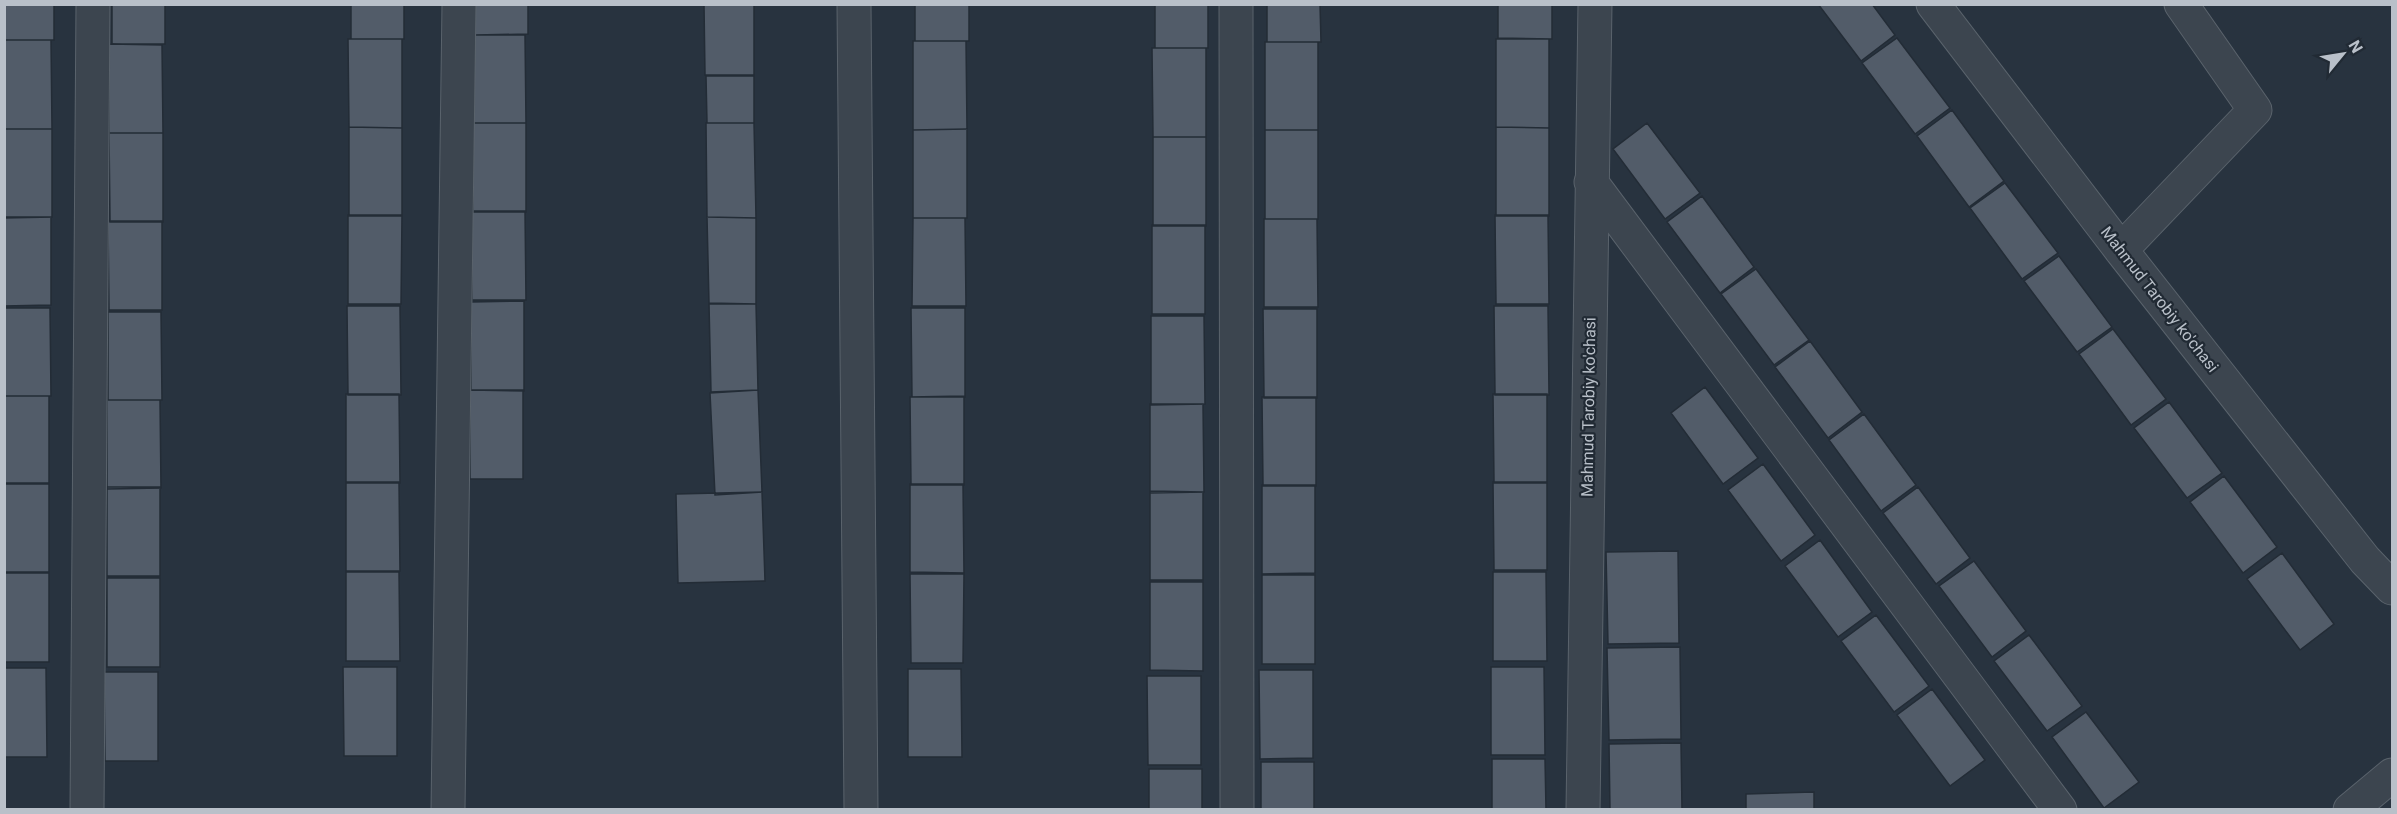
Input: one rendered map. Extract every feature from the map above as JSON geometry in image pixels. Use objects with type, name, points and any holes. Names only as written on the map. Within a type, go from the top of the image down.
[{"type":"street","points":[[87,810],[93,4]]},
{"type":"street","points":[[448,810],[459,4]]},
{"type":"street","points":[[854,4],[861,810]]},
{"type":"street","points":[[1236,4],[1237,810]]},
{"type":"street","name":"Mahmud Tarobiy ko'chasi","points":[[1582,810],[1595,4]]},
{"type":"street","name":"Mahmud Tarobiy ko'chasi","points":[[1933,4],[2121,250],[2365,560],[2392,588]]},
{"type":"street","points":[[2121,250],[2255,110],[2181,4]]},
{"type":"street","points":[[1591,182],[2060,810]]},
{"type":"street","points":[[2350,810],[2392,775]]},
{"type":"building","points":[[4,4],[54,4],[54,40],[4,40]]},
{"type":"building","points":[[112,4],[165,4],[165,44],[112,44]]},
{"type":"building","points":[[351,4],[404,4],[404,39],[351,39]]},
{"type":"building","points":[[475,4],[528,4],[528,34],[475,35]]},
{"type":"building","points":[[704,4],[754,4],[754,75],[705,75]]},
{"type":"building","points":[[915,4],[969,4],[969,41],[915,41]]},
{"type":"building","points":[[1155,4],[1208,4],[1208,48],[1155,48]]},
{"type":"building","points":[[1267,4],[1320,4],[1321,42],[1267,42]]},
{"type":"building","points":[[1498,4],[1552,4],[1552,39],[1498,38]]},
{"type":"building","points":[[1818,4],[1872,4],[1895,35],[1861,61]]},
{"type":"building","points":[[472,35],[525,35],[526,123],[472,123]]},
{"type":"building","points":[[1897,38],[1950,108],[1915,134],[1862,63]]},
{"type":"building","points":[[348,39],[402,39],[402,128],[349,127]]},
{"type":"building","points":[[1496,39],[1549,39],[1549,128],[1496,127]]},
{"type":"building","points":[[4,40],[51,40],[52,129],[4,129]]},
{"type":"building","points":[[913,41],[966,41],[967,129],[913,130]]},
{"type":"building","points":[[1265,42],[1318,42],[1318,130],[1265,130]]},
{"type":"building","points":[[109,44],[162,45],[163,133],[109,133]]},
{"type":"building","points":[[1152,48],[1206,48],[1206,137],[1153,137]]},
{"type":"building","points":[[706,76],[754,76],[754,123],[707,123]]},
{"type":"building","points":[[1952,110],[2004,181],[1969,207],[1917,136]]},
{"type":"building","points":[[472,123],[526,123],[526,212],[473,212]]},
{"type":"building","points":[[706,123],[754,123],[756,218],[707,217]]},
{"type":"building","points":[[1647,123],[1700,193],[1665,219],[1613,149]]},
{"type":"building","points":[[349,127],[402,128],[402,216],[349,216]]},
{"type":"building","points":[[1496,127],[1549,128],[1549,216],[1496,216]]},
{"type":"building","points":[[4,129],[52,129],[52,217],[4,218]]},
{"type":"building","points":[[967,129],[967,218],[913,218],[913,130]]},
{"type":"building","points":[[1265,130],[1318,130],[1318,219],[1265,219]]},
{"type":"building","points":[[109,133],[163,133],[163,222],[110,222]]},
{"type":"building","points":[[1153,137],[1206,137],[1206,226],[1153,226]]},
{"type":"building","points":[[2005,183],[2058,253],[2022,279],[1970,208]]},
{"type":"building","points":[[1702,196],[1754,267],[1720,293],[1667,222]]},
{"type":"building","points":[[471,211],[525,211],[526,300],[472,300]]},
{"type":"building","points":[[348,215],[402,215],[401,304],[348,304]]},
{"type":"building","points":[[1495,215],[1548,215],[1549,304],[1496,304]]},
{"type":"building","points":[[4,217],[51,217],[51,305],[4,306]]},
{"type":"building","points":[[707,217],[756,218],[756,304],[709,303]]},
{"type":"building","points":[[913,218],[965,218],[966,306],[912,306]]},
{"type":"building","points":[[1264,219],[1317,219],[1318,307],[1264,307]]},
{"type":"building","points":[[108,221],[162,221],[162,310],[109,310]]},
{"type":"building","points":[[1152,225],[1205,225],[1205,314],[1152,314]]},
{"type":"building","points":[[2059,256],[2112,327],[2077,352],[2024,281]]},
{"type":"building","points":[[1756,269],[1809,340],[1774,365],[1721,294]]},
{"type":"building","points":[[524,301],[524,391],[471,390],[471,302]]},
{"type":"building","points":[[709,304],[756,304],[758,390],[711,392]]},
{"type":"building","points":[[347,306],[400,306],[401,395],[348,395]]},
{"type":"building","points":[[1494,306],[1548,306],[1549,395],[1495,395]]},
{"type":"building","points":[[4,308],[50,308],[51,396],[4,396]]},
{"type":"building","points":[[911,308],[965,308],[965,397],[912,397]]},
{"type":"building","points":[[1263,309],[1317,309],[1317,398],[1264,398]]},
{"type":"building","points":[[108,312],[161,312],[162,400],[108,400]]},
{"type":"building","points":[[1151,316],[1204,316],[1205,404],[1151,405]]},
{"type":"building","points":[[2113,329],[2166,399],[2131,425],[2079,354]]},
{"type":"building","points":[[1810,341],[1862,412],[1828,438],[1775,367]]},
{"type":"building","points":[[1705,387],[1758,458],[1723,484],[1671,413]]},
{"type":"building","points":[[470,390],[523,390],[523,479],[470,479]]},
{"type":"building","points":[[758,390],[762,492],[715,495],[710,393]]},
{"type":"building","points":[[346,394],[399,394],[400,483],[346,483]]},
{"type":"building","points":[[1493,394],[1547,394],[1547,483],[1494,483]]},
{"type":"building","points":[[4,396],[49,396],[49,484],[4,484]]},
{"type":"building","points":[[964,396],[964,485],[911,485],[910,397]]},
{"type":"building","points":[[1262,397],[1316,397],[1316,486],[1263,486]]},
{"type":"building","points":[[107,400],[160,400],[161,488],[107,489]]},
{"type":"building","points":[[2169,402],[2222,473],[2187,498],[2134,428]]},
{"type":"building","points":[[1150,404],[1203,404],[1204,492],[1150,493]]},
{"type":"building","points":[[1864,414],[1916,485],[1881,511],[1829,440]]},
{"type":"building","points":[[1763,464],[1815,535],[1781,561],[1728,490]]},
{"type":"building","points":[[2224,476],[2277,547],[2243,573],[2190,502]]},
{"type":"building","points":[[346,482],[399,482],[400,571],[346,571]]},
{"type":"building","points":[[1493,482],[1547,482],[1547,570],[1494,570]]},
{"type":"building","points":[[4,483],[49,483],[49,572],[4,572]]},
{"type":"building","points":[[910,484],[963,484],[964,573],[910,572]]},
{"type":"building","points":[[1262,485],[1315,485],[1315,573],[1262,574]]},
{"type":"building","points":[[107,487],[160,487],[160,576],[107,576]]},
{"type":"building","points":[[1918,487],[1970,558],[1936,584],[1883,513]]},
{"type":"building","points":[[1150,491],[1203,492],[1203,580],[1150,580]]},
{"type":"building","points":[[762,492],[765,581],[678,583],[676,494]]},
{"type":"building","points":[[1820,540],[1872,612],[1838,637],[1785,566]]},
{"type":"building","points":[[1678,551],[1679,643],[1608,644],[1606,552]]},
{"type":"building","points":[[2282,553],[2334,624],[2300,650],[2247,579]]},
{"type":"building","points":[[1974,561],[2026,631],[1992,657],[1939,586]]},
{"type":"building","points":[[346,572],[399,572],[400,661],[346,661]]},
{"type":"building","points":[[1493,572],[1546,572],[1547,661],[1493,661]]},
{"type":"building","points":[[4,573],[49,573],[49,662],[4,662]]},
{"type":"building","points":[[910,574],[964,574],[963,663],[911,663]]},
{"type":"building","points":[[1262,575],[1315,575],[1315,664],[1262,664]]},
{"type":"building","points":[[107,578],[160,578],[160,667],[107,667]]},
{"type":"building","points":[[1150,582],[1203,582],[1203,671],[1150,670]]},
{"type":"building","points":[[1876,615],[1929,686],[1894,712],[1841,641]]},
{"type":"building","points":[[2029,635],[2082,706],[2047,731],[1994,661]]},
{"type":"building","points":[[1680,647],[1681,739],[1609,740],[1607,648]]},
{"type":"building","points":[[343,667],[397,667],[397,756],[344,756]]},
{"type":"building","points":[[1491,667],[1544,667],[1545,755],[1491,755]]},
{"type":"building","points":[[4,668],[46,668],[47,757],[4,757]]},
{"type":"building","points":[[908,669],[961,669],[962,757],[908,757]]},
{"type":"building","points":[[1259,670],[1313,670],[1313,758],[1260,759]]},
{"type":"building","points":[[104,672],[158,672],[158,761],[105,761]]},
{"type":"building","points":[[1147,676],[1201,676],[1201,765],[1148,765]]},
{"type":"building","points":[[1932,689],[1985,760],[1950,786],[1897,715]]},
{"type":"building","points":[[2086,712],[2139,782],[2104,808],[2052,737]]},
{"type":"building","points":[[1681,743],[1682,810],[1610,810],[1609,744]]},
{"type":"building","points":[[1492,759],[1545,759],[1546,810],[1492,810]]},
{"type":"building","points":[[1261,762],[1314,762],[1314,810],[1261,810]]},
{"type":"building","points":[[1149,769],[1202,769],[1202,810],[1149,810]]},
{"type":"building","points":[[1814,792],[1814,810],[1746,810],[1746,794]]}]
